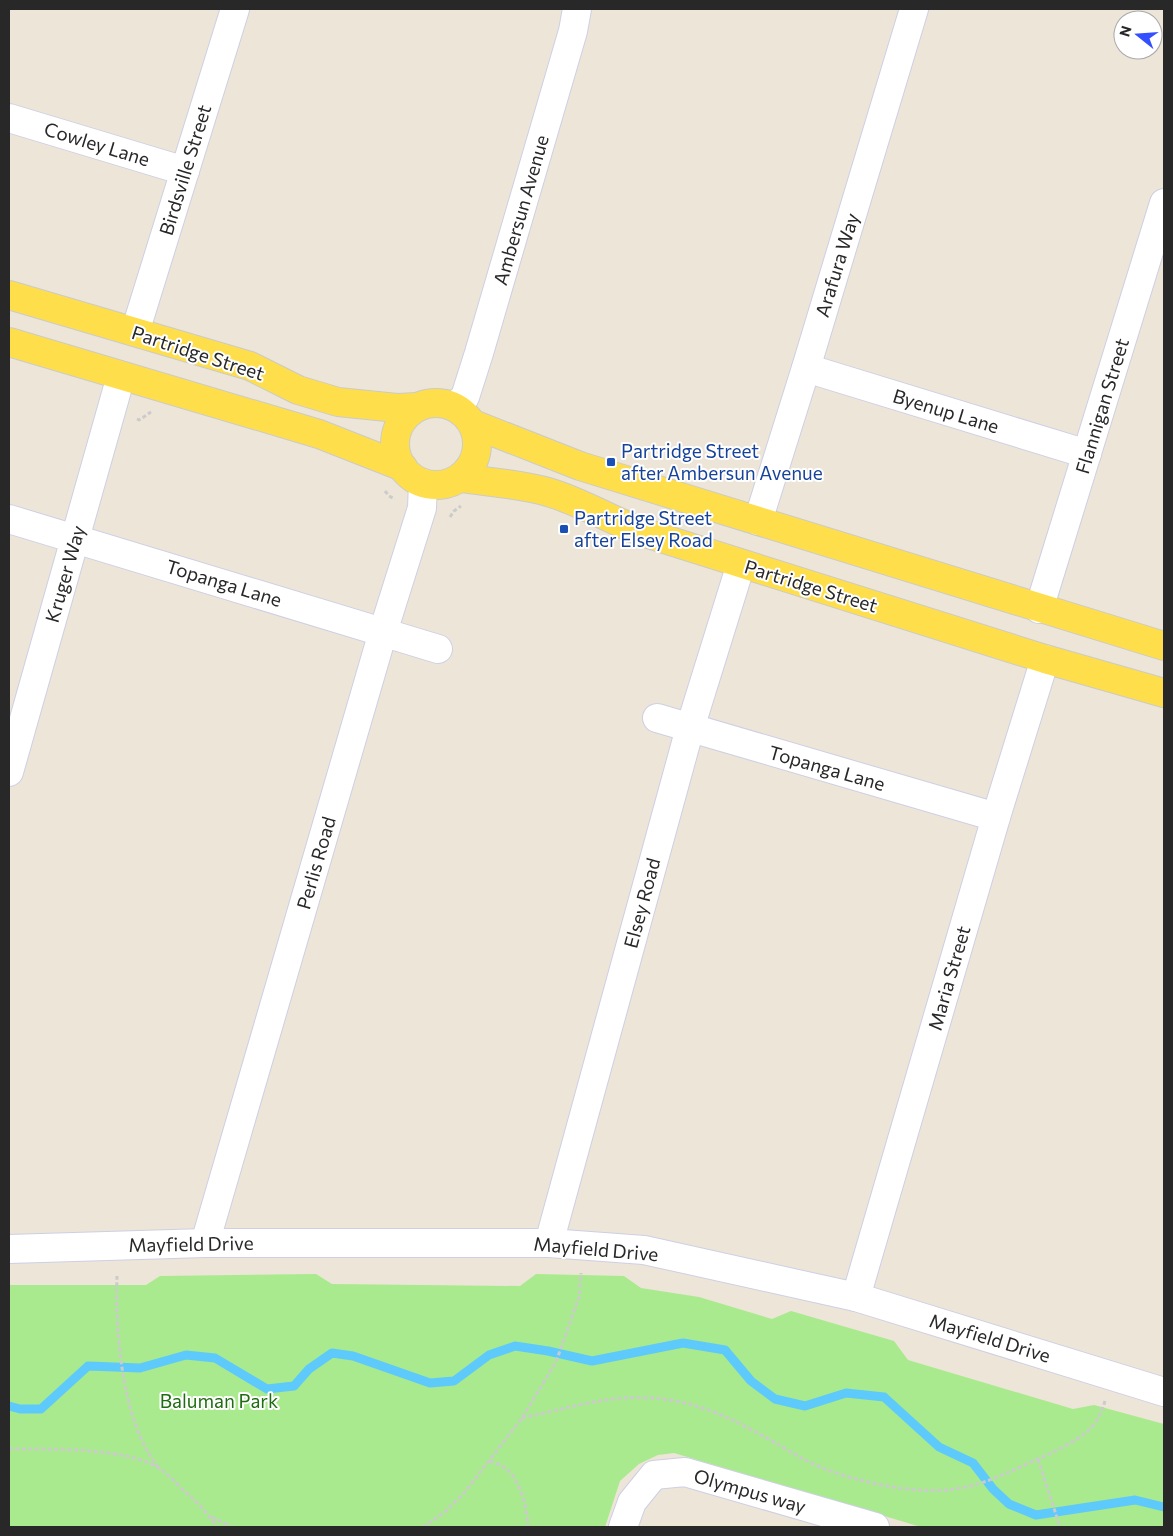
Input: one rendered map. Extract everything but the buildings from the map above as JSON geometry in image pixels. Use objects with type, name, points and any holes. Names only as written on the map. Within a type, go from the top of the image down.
[{"type":"main road","name":"Partridge Street","points":[[9,296],[250,366],[298,390],[338,402],[397,408],[417,407]]},
{"type":"main road","points":[[9,342],[319,434],[413,475],[442,485],[460,478],[470,468],[476,456],[478,443],[476,430],[464,415]]},
{"type":"main road","points":[[413,475],[395,450],[395,437],[403,419],[417,407],[438,402],[580,466],[1164,646]]},
{"type":"main road","name":"Partridge Street","points":[[460,478],[546,492],[568,499],[618,523],[741,564],[1045,659],[1164,693]]},
{"type":"street","name":"Birdsville Street","points":[[134,332],[236,9]]},
{"type":"street","name":"Ambersun Avenue","points":[[464,415],[464,397],[479,353],[573,30],[577,9]]},
{"type":"street","name":"Arafura Way","points":[[758,521],[914,9]]},
{"type":"street","name":"Cowley Lane","points":[[9,118],[185,171]]},
{"type":"street","name":"Flannigan Street","points":[[1039,609],[1164,203]]},
{"type":"street","name":"Byenup Lane","points":[[806,368],[1087,454]]},
{"type":"street","name":"Kruger Way","points":[[9,772],[121,376]]},
{"type":"street","name":"Perlis Road","points":[[205,1243],[383,632],[422,508],[413,475]]},
{"type":"street","name":"Topanga Lane","points":[[9,519],[438,649]]},
{"type":"street","name":"Elsey Road","points":[[549,1243],[690,728],[741,564]]},
{"type":"street","name":"Maria Street","points":[[856,1297],[996,817],[1045,659]]},
{"type":"street","name":"Topanga Lane","points":[[657,718],[996,817]]},
{"type":"street","name":"Mayfield Drive","points":[[9,1249],[205,1243],[549,1243],[644,1250],[856,1297],[1162,1385]]},
{"type":"street","name":"Olympus way","points":[[623,1527],[632,1502],[654,1475],[685,1472],[875,1527]]},
{"type":"path","points":[[424,1527],[464,1493],[490,1461],[522,1418],[556,1362],[579,1297],[581,1266]]},
{"type":"path","points":[[117,1276],[116,1313],[121,1354],[133,1416],[141,1441],[160,1469],[211,1517],[217,1527]]},
{"type":"path","points":[[522,1418],[594,1400],[632,1396],[673,1400],[695,1405],[733,1420],[812,1463],[864,1481],[912,1489],[952,1489],[970,1486],[1001,1476],[1073,1441],[1091,1428],[1102,1413],[1106,1398]]},
{"type":"path","points":[[9,1449],[59,1449],[98,1452],[144,1461],[160,1469]]},
{"type":"path","points":[[1038,1459],[1060,1527]]},
{"type":"path","points":[[490,1461],[506,1469],[516,1481],[523,1498],[528,1527]]},
{"type":"path","points":[[211,1517],[232,1527]]},
{"type":"green space","name":"Baluman Park","points":[[316,1274],[332,1284],[520,1286],[536,1274],[624,1276],[641,1288],[699,1297],[772,1319],[791,1311],[894,1341],[908,1360],[1073,1409],[1094,1405],[1164,1424],[1164,1527],[921,1527],[674,1453],[658,1455],[639,1464],[620,1481],[605,1527],[9,1527],[9,1285],[146,1285],[160,1276]]},
{"type":"waterway","points":[[9,1406],[20,1409],[41,1409],[88,1366],[140,1368],[186,1355],[215,1358],[267,1389],[294,1386],[309,1369],[332,1353],[353,1356],[430,1383],[454,1381],[489,1355],[515,1346],[592,1361],[683,1343],[725,1350],[751,1381],[775,1399],[805,1406],[846,1393],[884,1397],[939,1447],[973,1463],[993,1489],[1009,1504],[1036,1515],[1135,1500],[1164,1507]]},
{"type":"place","name":"Partridge Street after Ambersun Avenue","points":[[611,462]]},
{"type":"place","name":"Partridge Street after Elsey Road","points":[[564,529]]}]
